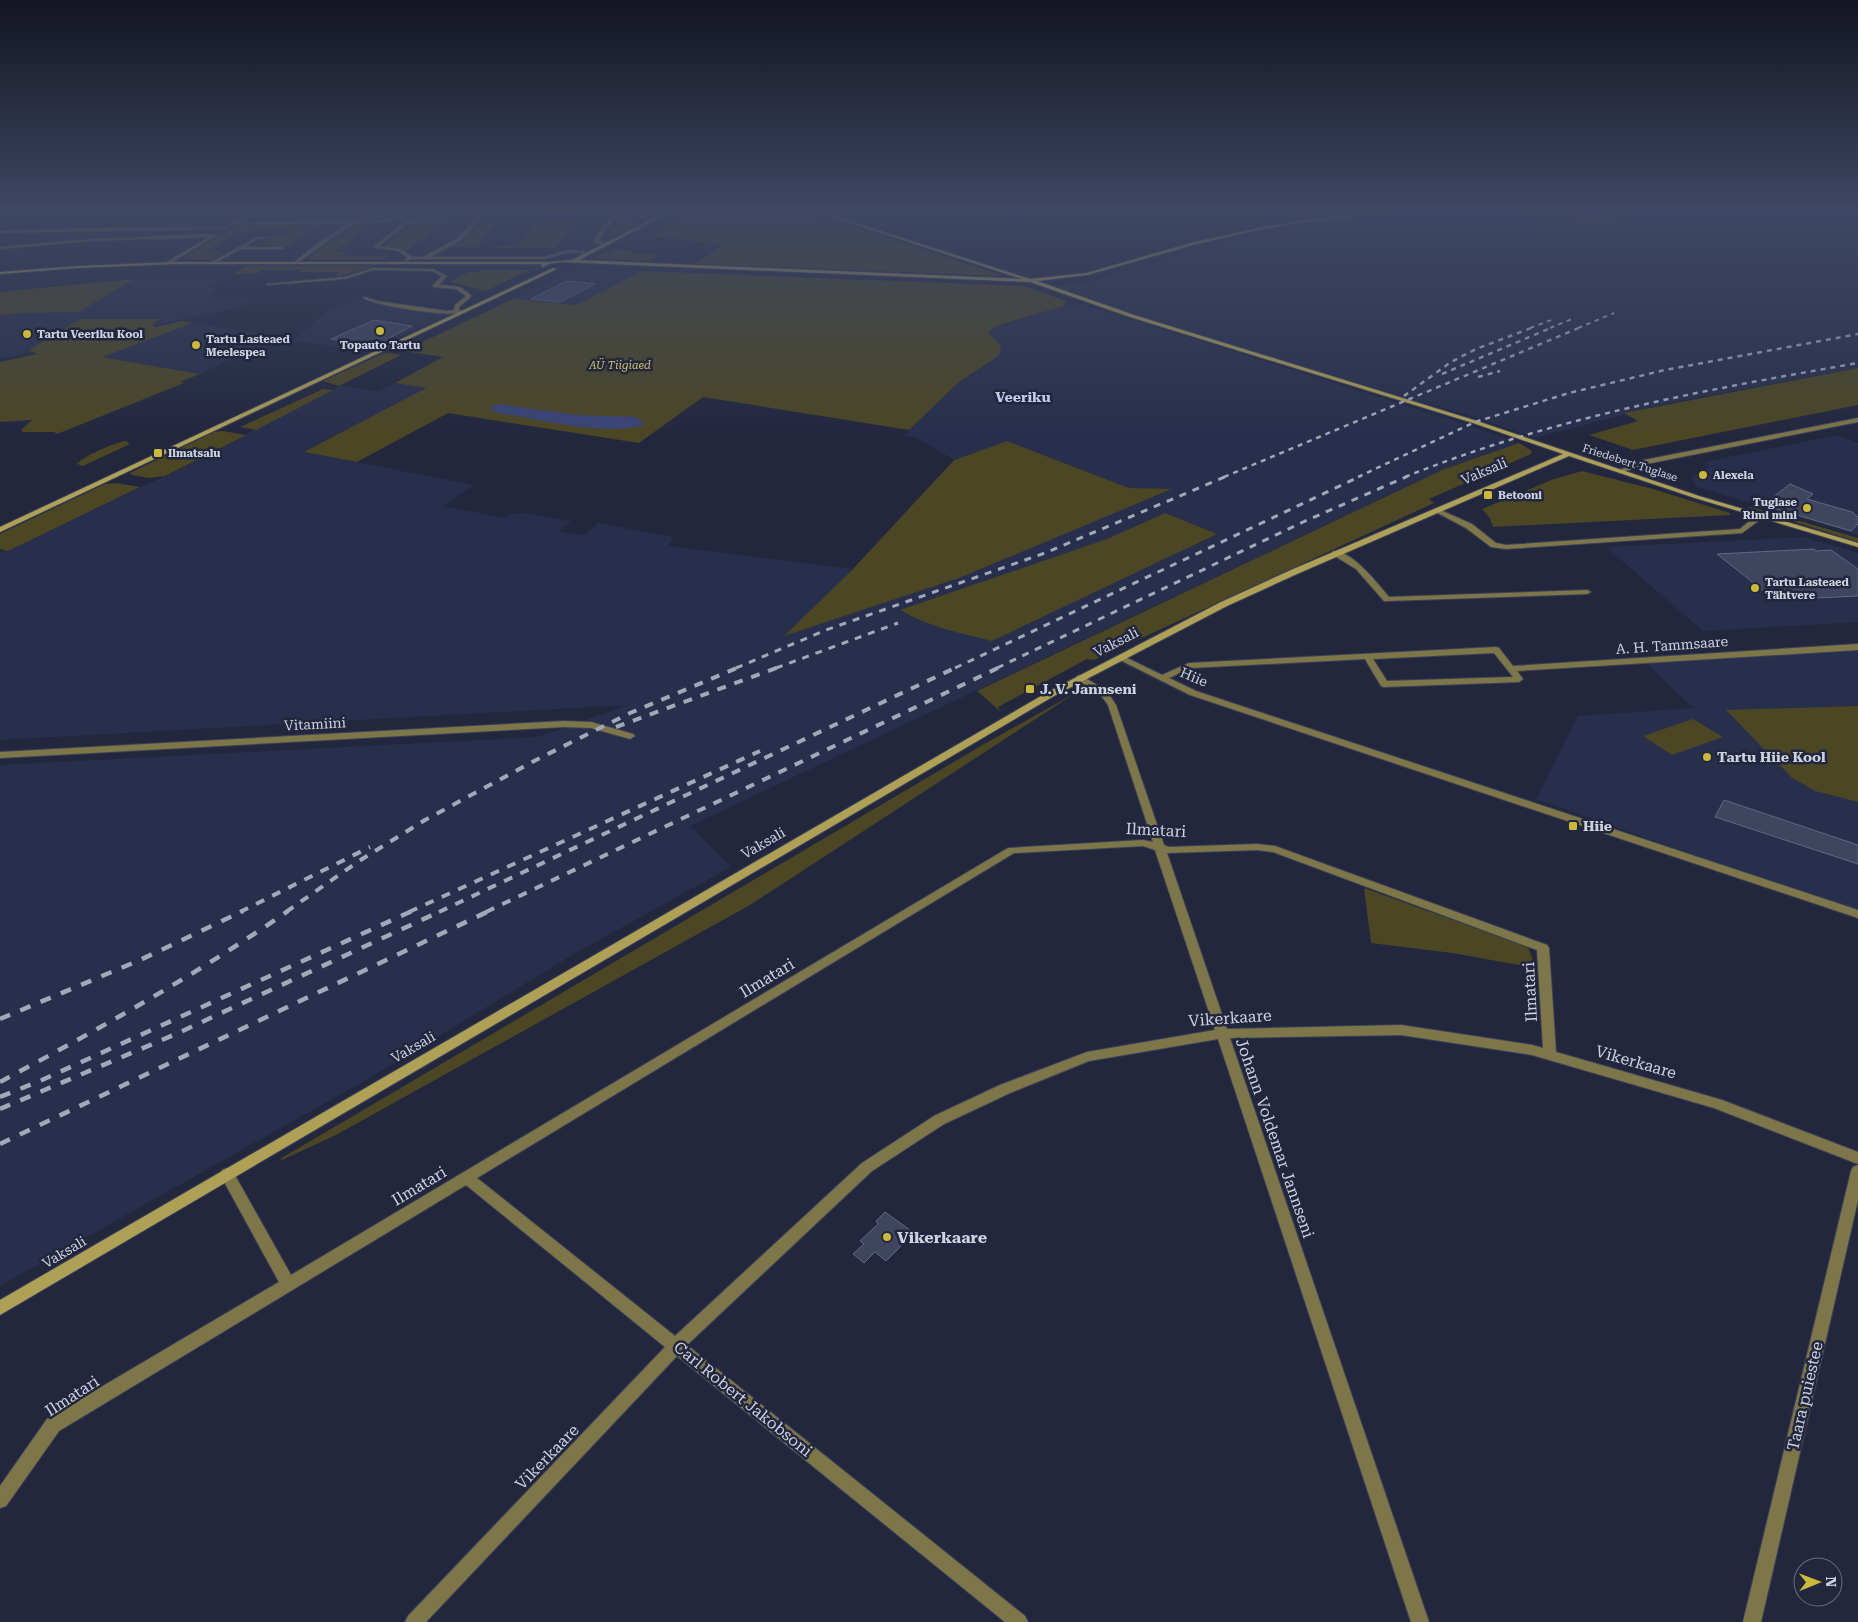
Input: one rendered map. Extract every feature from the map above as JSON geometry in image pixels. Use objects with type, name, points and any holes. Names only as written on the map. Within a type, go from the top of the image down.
[{"type":"street","points":[[444,287],[460,288],[468,294],[469,296],[457,306],[460,312]]},
{"type":"street","points":[[0,530],[517,287]]},
{"type":"street","points":[[1045,287],[1233,348],[1466,419],[1568,454]]},
{"type":"street","points":[[366,298],[376,302],[447,313],[460,312]]},
{"type":"street","points":[[1620,471],[1644,462],[1858,420]]},
{"type":"street","name":"Friedebert Tuglase","points":[[1568,454],[1858,545]]},
{"type":"street","name":"Vaksali","points":[[0,1308],[1080,678],[1224,604],[1336,553],[1568,454]]},
{"type":"street","points":[[1436,510],[1469,526],[1494,545],[1506,547],[1742,531],[1761,516]]},
{"type":"street","points":[[1336,553],[1359,567],[1386,599],[1587,592]]},
{"type":"street","name":"A. H. Tammsaare","points":[[1511,669],[1858,647]]},
{"type":"street","points":[[1162,678],[1190,666],[1367,656],[1496,650],[1520,679],[1384,684],[1367,656]]},
{"type":"street","name":"Hiie","points":[[1120,658],[1193,693],[1858,914]]},
{"type":"street","name":"Johann Voldemar Jannseni","points":[[1080,678],[1103,692],[1112,705],[1420,1622]]},
{"type":"street","name":"Vitamiini","points":[[0,755],[564,724],[591,725],[630,736]]},
{"type":"street","name":"Ilmatari","points":[[0,1500],[53,1425],[1012,850],[1143,843],[1169,850],[1257,847],[1275,849],[1543,948],[1550,1055]]},
{"type":"street","name":"Vikerkaare","points":[[414,1622],[701,1320],[867,1167],[939,1120],[1005,1090],[1087,1057],[1222,1034],[1401,1030],[1532,1050],[1550,1055],[1717,1104],[1858,1158]]},
{"type":"street","name":"Taara puiestee","points":[[1752,1622],[1858,1171]]},
{"type":"street","points":[[227,1174],[288,1284]]},
{"type":"street","name":"Carl Robert Jakobsoni","points":[[466,1177],[1020,1622]]},
{"type":"shaded area","points":[[56,287],[213,287],[211,288],[218,288],[211,294],[217,298],[251,298],[240,307],[0,359],[0,292]]},
{"type":"shaded area","points":[[539,287],[612,287],[576,305],[513,299]]},
{"type":"shaded area","points":[[1061,287],[1858,287],[1858,368],[1664,404],[1535,438],[1474,417],[1291,364],[1161,323]]},
{"type":"shaded area","points":[[355,300],[448,315],[368,351],[293,341],[327,311]]},
{"type":"shaded area","points":[[1084,305],[1459,422],[1519,443],[1442,470],[690,826],[731,867],[574,954],[373,1076],[0,1286],[0,765],[538,737],[628,705],[0,740],[0,553],[165,476],[339,386],[379,391],[395,383],[427,388],[305,452],[474,485],[443,506],[505,518],[510,514],[525,513],[571,521],[558,532],[585,535],[598,523],[674,537],[668,546],[853,569],[785,636],[1170,490],[1129,488],[1007,441],[954,460],[917,438],[903,436],[959,382],[997,357],[988,332],[999,325],[1064,306]],"holes":[[[1165,513],[992,641],[1107,539]]]},
{"type":"shaded area","name":"Tartu Lasteaed Meelespea","points":[[193,323],[278,336],[200,374],[101,357]]},
{"type":"shaded area","points":[[500,404],[577,415],[636,417],[646,425],[628,428],[590,428],[498,413],[488,408]]},
{"type":"shaded area","points":[[1838,435],[1858,443],[1858,535],[1697,487],[1691,478],[1709,466],[1704,462]]},
{"type":"shaded area","name":"Tartu Lasteaed Tähtvere","points":[[1804,537],[1858,553],[1858,622],[1703,631],[1606,547]]},
{"type":"shaded area","name":"Tartu Hiie Kool","points":[[1858,647],[1858,913],[1536,799],[1578,716],[1693,708],[1644,661]]},
{"type":"green space","points":[[55,287],[121,287],[79,312],[0,315],[0,292]]},
{"type":"green space","points":[[469,287],[495,287],[486,291]]},
{"type":"green space","name":"AÜ Tiigiaed","points":[[612,287],[1026,287],[1066,301],[1064,306],[999,325],[988,332],[1001,346],[997,357],[959,382],[909,430],[703,397],[639,443],[448,413],[357,462],[304,452],[426,388],[395,383],[443,357],[403,351],[513,299],[576,305]]},
{"type":"green space","points":[[80,319],[160,319],[152,325],[155,327],[182,321],[193,323],[102,357],[200,374],[180,382],[184,383],[57,434],[54,432],[23,432],[21,430],[32,420],[0,422],[0,362],[37,354],[29,350]]},
{"type":"green space","points":[[382,354],[401,355],[339,386],[323,381]]},
{"type":"green space","points":[[1858,368],[1858,405],[1633,450],[1589,435],[1638,421],[1624,413]]},
{"type":"green space","points":[[323,389],[333,390],[256,430],[240,427]]},
{"type":"green space","points":[[223,431],[246,435],[165,476],[149,478],[130,473],[214,432]]},
{"type":"green space","points":[[126,441],[130,444],[83,466],[77,464],[100,450]]},
{"type":"green space","points":[[1007,441],[1129,488],[1172,489],[959,578],[784,636],[853,569],[954,460]]},
{"type":"green space","points":[[1519,443],[1532,451],[1531,454],[1429,499],[1434,503],[1094,660],[1087,659],[998,707],[1001,712],[977,691],[1442,470]]},
{"type":"green space","points":[[1582,471],[1653,489],[1730,513],[1730,515],[1493,527],[1490,518],[1482,509],[1554,479]]},
{"type":"green space","points":[[116,483],[140,487],[8,551],[0,549],[0,534],[105,484]]},
{"type":"green space","points":[[1747,507],[1858,538],[1858,542]]},
{"type":"green space","points":[[1165,513],[1217,534],[992,641],[934,625],[900,610],[1107,539]]},
{"type":"green space","points":[[1077,692],[750,905],[336,1135],[282,1160],[280,1159],[986,743]]},
{"type":"green space","points":[[1858,706],[1858,802],[1815,791],[1791,777],[1726,710]]},
{"type":"green space","points":[[1693,719],[1723,737],[1672,755],[1643,736]]},
{"type":"green space","points":[[1364,888],[1528,947],[1536,968],[1452,953],[1371,943]]},
{"type":"building","points":[[556,287],[590,287],[560,302],[531,299]]},
{"type":"building","name":"Topauto Tartu","points":[[374,320],[412,326],[374,346],[331,339]]},
{"type":"building","name":"Tuglase Rimi mini","points":[[1790,484],[1813,494],[1807,499],[1852,512],[1858,517],[1858,524],[1851,531],[1763,505]]},
{"type":"building","points":[[1814,549],[1816,551],[1831,550],[1858,569],[1858,596],[1775,600],[1717,554]]},
{"type":"building","name":"Tartu Hiie Kool","points":[[1724,800],[1858,845],[1858,864],[1715,817]]},
{"type":"building","name":"Vikerkaare","points":[[885,1212],[914,1233],[886,1261],[875,1252],[864,1263],[853,1254],[864,1244],[860,1241],[878,1224],[876,1221]]},
{"type":"railway","points":[[1578,328],[1614,313]]},
{"type":"railway","points":[[1530,328],[1554,319]]},
{"type":"railway","points":[[1550,328],[1572,319]]},
{"type":"railway","points":[[1404,396],[1451,362],[1476,349],[1534,327]]},
{"type":"railway","points":[[1442,374],[1553,327]]},
{"type":"railway","points":[[1224,477],[1581,327]]},
{"type":"railway","points":[[1358,477],[1475,422],[1569,393],[1665,370],[1858,334]]},
{"type":"railway","points":[[1405,477],[1460,456],[1572,422],[1685,395],[1858,363]]},
{"type":"railway","points":[[1478,377],[1500,371]]},
{"type":"railway","points":[[736,668],[826,630],[1045,553],[1227,476]]},
{"type":"railway","points":[[955,668],[1361,476]]},
{"type":"railway","points":[[997,668],[1303,522],[1408,476]]},
{"type":"railway","points":[[776,668],[898,623]]},
{"type":"railway","points":[[286,912],[359,861],[425,820],[536,760],[630,713],[739,667]]},
{"type":"railway","points":[[616,727],[779,667]]},
{"type":"railway","points":[[439,912],[957,667]]},
{"type":"railway","points":[[486,912],[1000,667]]},
{"type":"railway","points":[[409,912],[760,751]]},
{"type":"railway","points":[[240,912],[370,847]]},
{"type":"railway","points":[[0,1019],[140,960],[243,911]]},
{"type":"railway","points":[[0,1082],[147,1001],[288,911]]},
{"type":"railway","points":[[0,1097],[42,1080],[412,911]]},
{"type":"railway","points":[[0,1109],[176,1034],[441,911]]},
{"type":"railway","points":[[0,1144],[489,911]]},
{"type":"place","name":"Topauto Tartu","points":[[380,331]]},
{"type":"place","name":"Tartu Veeriku Kool","points":[[27,334]]},
{"type":"place","name":"Tartu Lasteaed Meelespea","points":[[196,345]]},
{"type":"place","name":"Ilmatsalu","points":[[158,453]]},
{"type":"place","name":"Alexela","points":[[1703,475]]},
{"type":"place","name":"Betooni","points":[[1488,495]]},
{"type":"place","name":"Tuglase Rimi mini","points":[[1807,508]]},
{"type":"place","name":"Tartu Lasteaed Tähtvere","points":[[1755,588]]},
{"type":"place","name":"J. V. Jannseni","points":[[1030,689]]},
{"type":"place","name":"Tartu Hiie Kool","points":[[1707,757]]},
{"type":"place","name":"Hiie","points":[[1573,826]]},
{"type":"place","name":"Vikerkaare","points":[[887,1237]]},
{"type":"district","name":"Veeriku","points":[[1023,397]]}]
